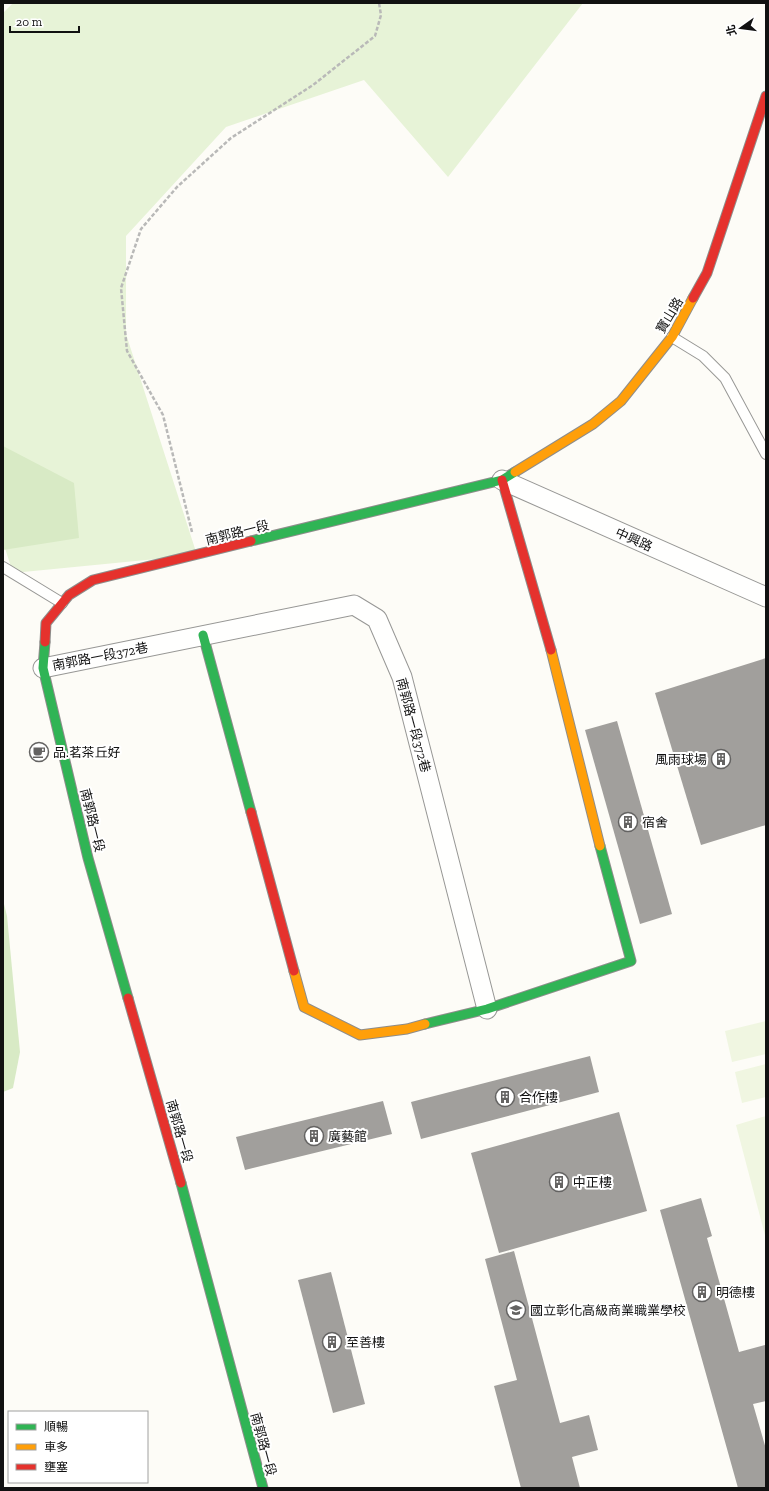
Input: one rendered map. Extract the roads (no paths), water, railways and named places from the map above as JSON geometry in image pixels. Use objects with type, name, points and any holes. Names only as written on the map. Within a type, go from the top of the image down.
[{"type":"street","name":"寶山路","points":[[502,480],[593,424],[621,401],[672,336],[707,273],[766,96]]},
{"type":"street","name":"南郭路一段","points":[[263,1488],[186,1199],[88,858],[43,668],[46,623],[68,596],[93,580],[502,480]]},
{"type":"street","name":"中興路","points":[[502,480],[766,597]]},
{"type":"street","points":[[203,635],[304,1007],[360,1035],[407,1029],[487,1009],[631,961],[598,838],[544,622],[502,480]]},
{"type":"street","name":"南郭路一段372巷","points":[[43,668],[354,605],[377,619],[402,677],[487,1009]]},
{"type":"lane","points":[[672,336],[704,356],[725,378],[766,454]]},
{"type":"lane","points":[[3,567],[62,603]]},
{"type":"place","name":"品.茗茶丘好","points":[[39,752]]},
{"type":"place","name":"風雨球場","points":[[721,759]]},
{"type":"place","name":"宿舍","points":[[628,822]]},
{"type":"place","name":"合作樓","points":[[505,1097]]},
{"type":"place","name":"廣藝館","points":[[314,1136]]},
{"type":"place","name":"中正樓","points":[[559,1182]]},
{"type":"place","name":"明德樓","points":[[702,1292]]},
{"type":"place","name":"國立彰化高級商業職業學校","points":[[516,1310]]},
{"type":"place","name":"至善樓","points":[[332,1342]]}]
